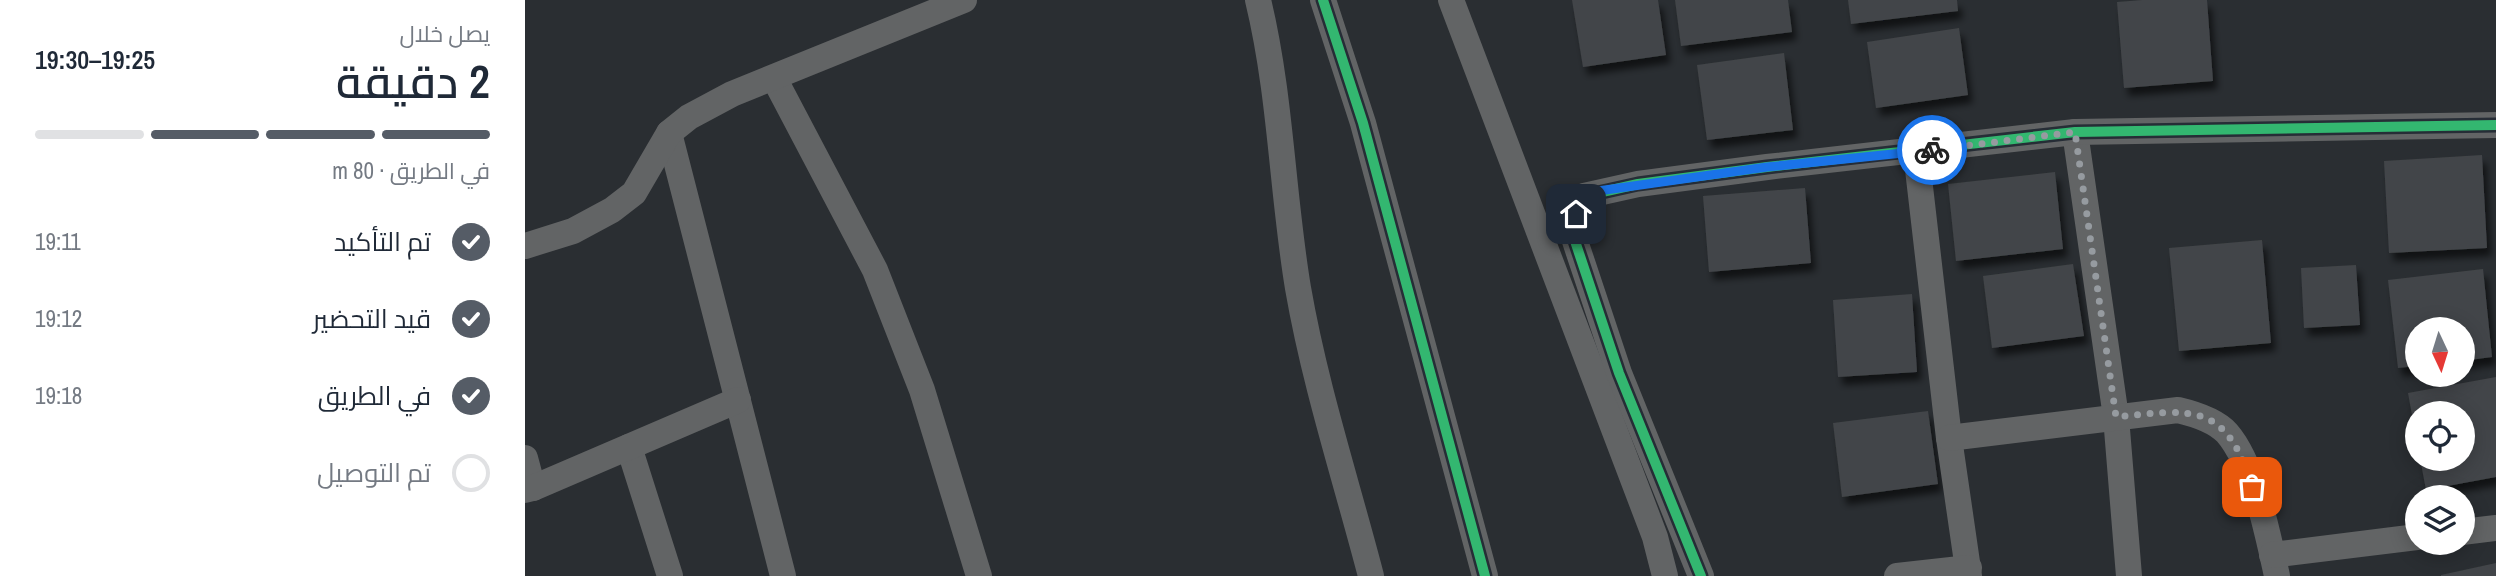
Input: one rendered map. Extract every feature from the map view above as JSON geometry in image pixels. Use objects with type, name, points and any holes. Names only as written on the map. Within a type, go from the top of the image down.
[{"type":"street","points":[[525,246],[573,231],[612,210],[634,193],[669,133],[689,117],[774,78],[964,0]]},
{"type":"street","points":[[1258,0],[1275,81],[1299,290],[1319,384],[1371,576]]},
{"type":"street","points":[[1324,0],[1363,123],[1485,576]]},
{"type":"street","points":[[1451,0],[1655,537],[1665,576]]},
{"type":"street","points":[[774,78],[880,283],[926,402],[979,576]]},
{"type":"street","points":[[1702,576],[1619,373],[1575,241],[1574,223],[1579,203],[1591,192],[1638,184],[2075,132],[2496,125]]},
{"type":"street","points":[[2075,132],[2116,417],[2129,576]]},
{"type":"street","points":[[669,133],[783,576]]},
{"type":"street","points":[[1897,576],[1969,572],[1949,438],[1916,152]]},
{"type":"street","points":[[525,458],[529,489],[738,400]]},
{"type":"street","points":[[1949,438],[2178,410],[2210,421],[2225,431],[2246,467],[2275,565],[2405,539]]},
{"type":"street","points":[[629,447],[670,576]]},
{"type":"street","points":[[2475,530],[2496,528]]},
{"type":"building","points":[[1572,0],[1658,0],[1666,55],[1583,67]]},
{"type":"building","points":[[1675,0],[1788,0],[1792,32],[1681,46]]},
{"type":"building","points":[[1848,0],[1957,0],[1958,11],[1851,24]]},
{"type":"building","points":[[2207,0],[2213,81],[2124,88],[2117,2]]},
{"type":"building","points":[[1959,28],[1968,95],[1876,108],[1867,42]]},
{"type":"building","points":[[1784,53],[1793,130],[1707,140],[1697,65]]},
{"type":"building","points":[[2482,155],[2487,248],[2389,253],[2384,161]]},
{"type":"building","points":[[2055,172],[2063,249],[1956,261],[1948,184]]},
{"type":"building","points":[[1805,188],[1811,263],[1709,272],[1703,196]]},
{"type":"building","points":[[2262,240],[2271,343],[2179,351],[2169,248]]},
{"type":"building","points":[[2073,264],[2084,336],[1992,348],[1983,276]]},
{"type":"building","points":[[2356,265],[2360,325],[2304,328],[2301,268]]},
{"type":"building","points":[[2483,269],[2492,357],[2475,359],[2475,317],[2405,317],[2405,367],[2398,368],[2388,280]]},
{"type":"building","points":[[1912,294],[1917,372],[1838,377],[1833,300]]},
{"type":"building","points":[[2496,377],[2496,477],[2453,485],[2425,485],[2422,471],[2475,471],[2475,401],[2409,401],[2408,393],[2441,387],[2475,387],[2475,381]]},
{"type":"building","points":[[1928,411],[1938,484],[1842,497],[1833,423]]},
{"type":"building","points":[[2496,563],[2496,576],[2441,576],[2441,575]]},
{"type":"cycle path","points":[[1323,0],[1363,123],[1485,576]]},
{"type":"cycle path","points":[[1701,576],[1619,373],[1575,241],[1575,223],[1584,196],[1638,184],[1767,167],[2075,132],[2496,125]]},
{"type":"way so far","points":[[1932,150],[2075,132],[2116,417],[2178,410],[2210,421],[2225,431],[2237,447],[2252,487]]},
{"type":"route","points":[[1576,214],[1579,203],[1591,192],[1767,167],[1932,150]]}]
